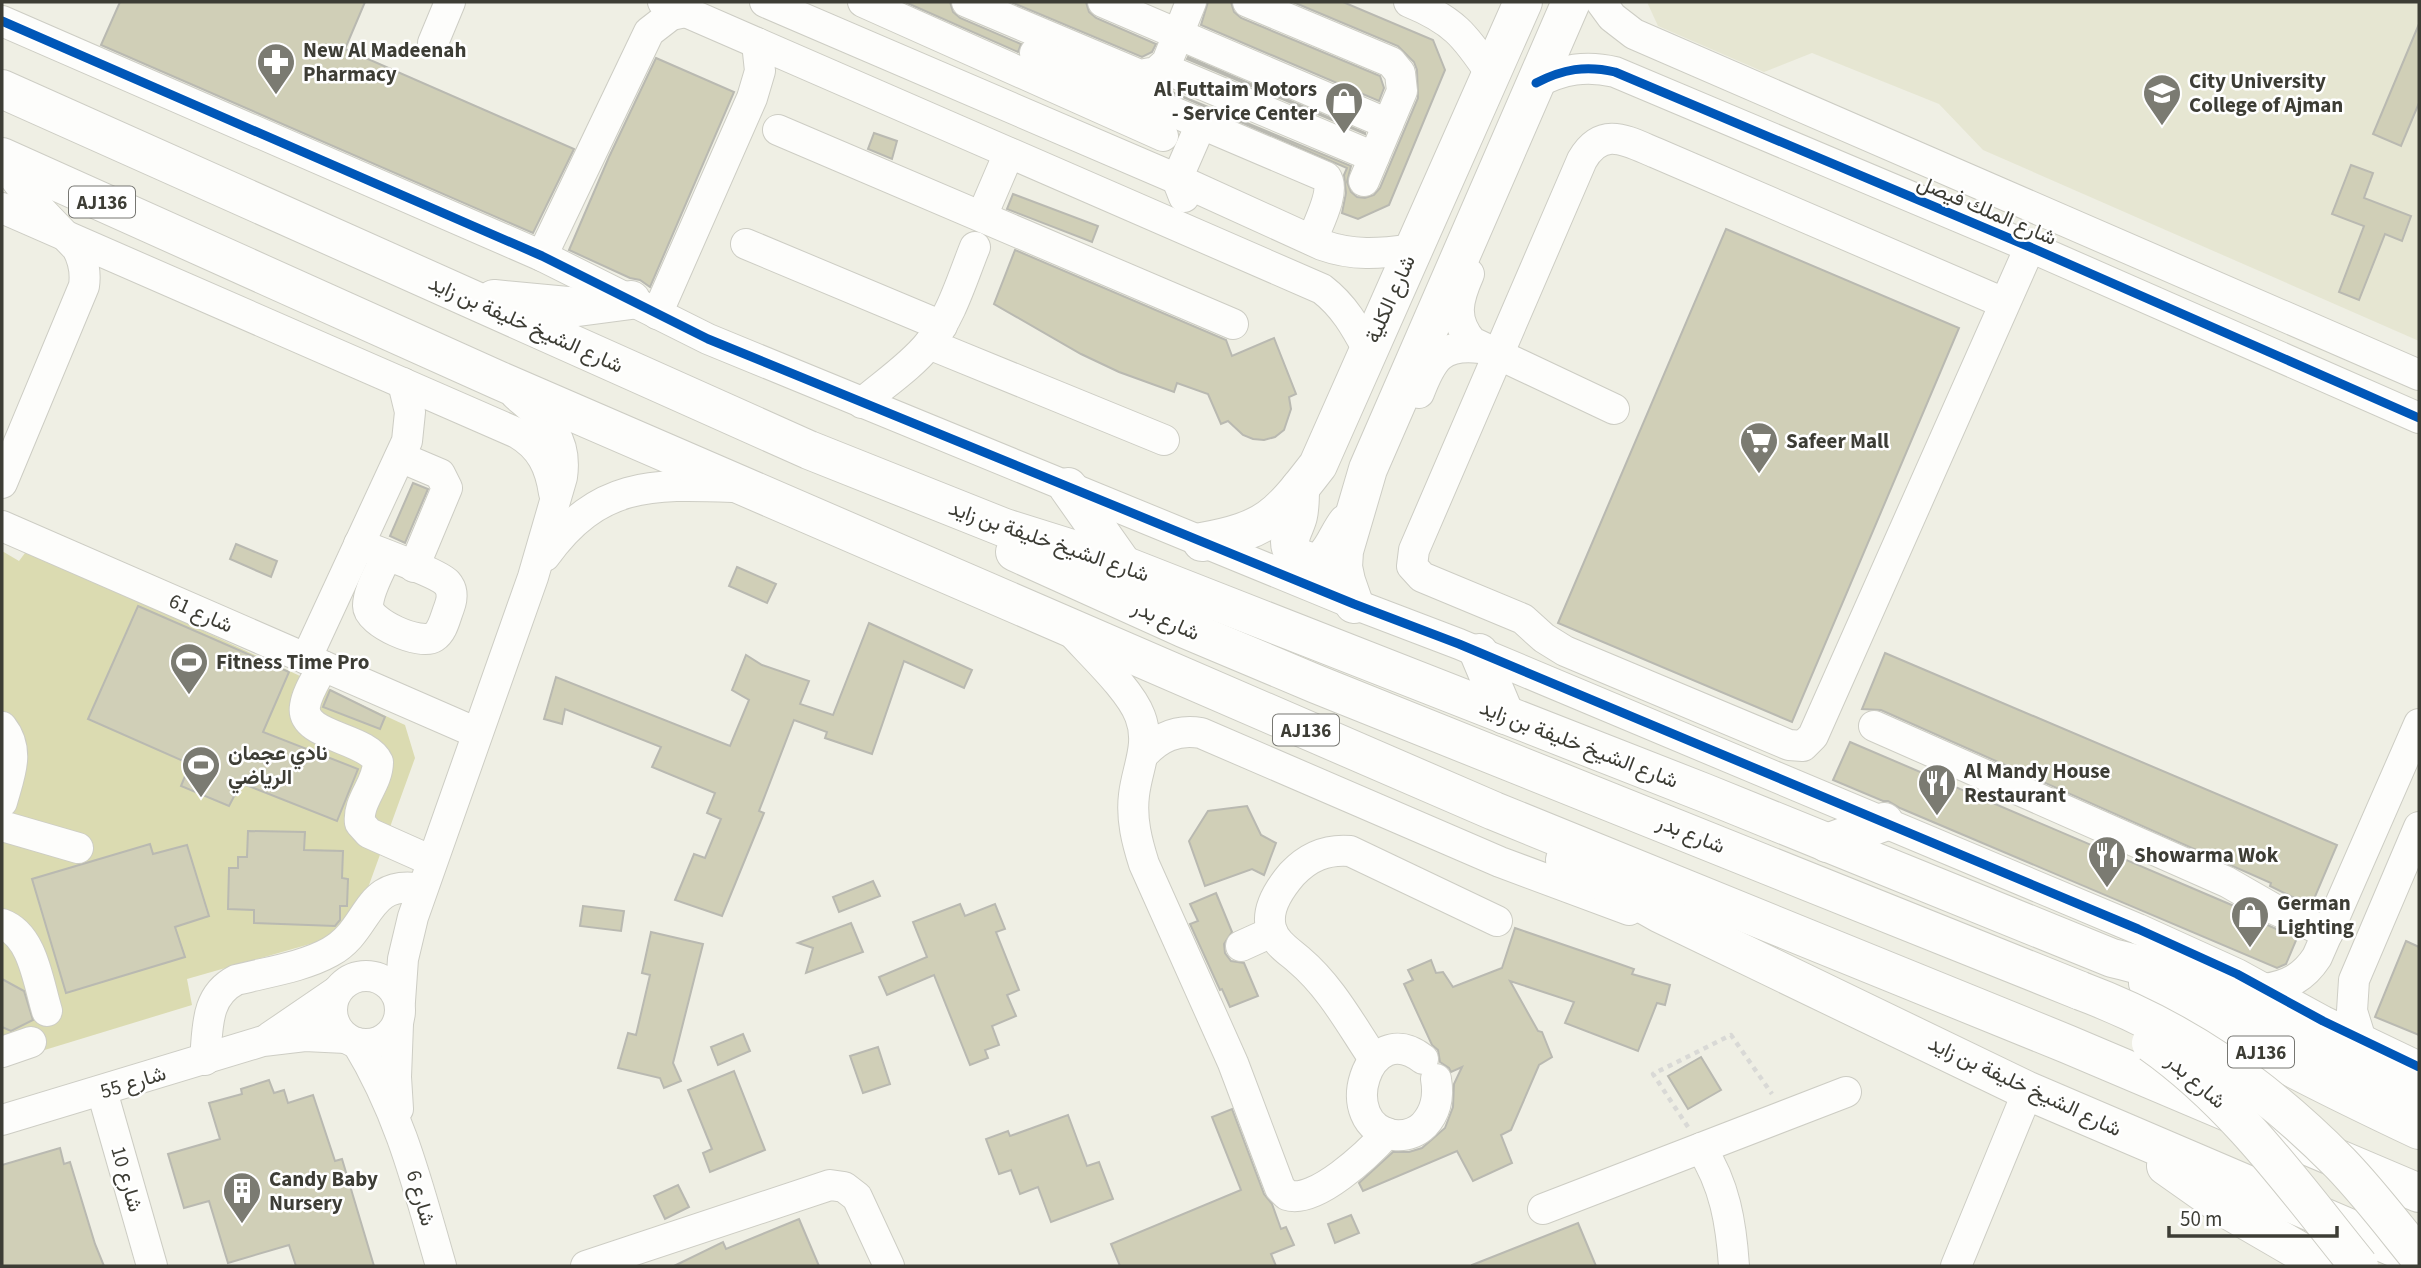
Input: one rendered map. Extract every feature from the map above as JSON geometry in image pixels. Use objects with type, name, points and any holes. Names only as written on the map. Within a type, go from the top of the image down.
[{"type":"main road","name":"شارع الكلية","points":[[1202,542],[1237,535],[1256,528],[1273,517],[1318,466],[1523,2]]},
{"type":"main road","points":[[1354,604],[1343,567],[1353,514],[1379,443],[1571,2]]},
{"type":"main road","name":"شارع الشيخ خليفة بن زايد","points":[[2,89],[809,450],[1004,528],[1123,565],[1827,842],[2112,958],[2151,967],[2214,992],[2361,1067],[2419,1093]]},
{"type":"main road","name":"شارع الشيخ خليفة بن زايد","points":[[2,159],[498,380],[1494,811],[2067,1044],[2419,1193]]},
{"type":"main road","points":[[460,296],[578,307],[644,307]]},
{"type":"main road","points":[[1068,487],[1123,565]]},
{"type":"main road","points":[[1300,488],[1298,516],[1289,541],[1293,552],[1304,560],[1317,563],[1323,559],[1353,514]]},
{"type":"main road","name":"شارع بدر","points":[[947,505],[997,542],[1024,557],[1183,628],[2081,991],[2160,1050],[2233,1112],[2359,1266]]},
{"type":"main road","points":[[1469,649],[1506,715]]},
{"type":"main road","name":"شارع الشيخ خليفة بن زايد","points":[[1494,811],[1588,875],[1636,902],[2028,1091],[2419,1258]]},
{"type":"main road","points":[[1827,842],[1884,822]]},
{"type":"main road","name":"شارع الشيخ خليفة بن زايد","points":[[2112,958],[2189,1010],[2270,1057],[2419,1130]]},
{"type":"main road","points":[[2081,991],[2159,1025],[2211,1055],[2267,1097],[2341,1164],[2419,1258]]},
{"type":"main road","points":[[2130,1135],[2176,1175],[2202,1193],[2325,1266]]},
{"type":"street","points":[[433,43],[450,2]]},
{"type":"street","points":[[767,2],[1312,240],[1341,251],[1360,254],[1412,249]]},
{"type":"street","points":[[863,2],[1168,124],[1201,124],[1326,177],[1331,186],[1330,191],[1312,240]]},
{"type":"street","points":[[967,2],[1140,75],[1149,75],[1163,68],[1191,2]]},
{"type":"street","points":[[1103,2],[1388,124]]},
{"type":"street","points":[[1163,68],[1369,169],[1402,91],[1402,79],[1396,66],[1248,2]]},
{"type":"street","points":[[1409,2],[1451,23],[1465,36],[1490,74]]},
{"type":"street","name":"شارع الملك فيصل","points":[[1601,2],[1612,17],[1634,34],[2419,375]]},
{"type":"street","points":[[542,256],[645,38],[659,22],[671,15],[674,7],[1322,289],[1339,303],[1353,321],[1368,350]]},
{"type":"street","points":[[2,21],[542,256],[708,339],[1469,649],[2197,954],[2361,1040],[2419,1067]]},
{"type":"street","points":[[644,307],[752,98],[760,71],[757,43]]},
{"type":"street","points":[[1035,53],[1168,124]]},
{"type":"street","name":"شارع الملك فيصل","points":[[1536,83],[1553,74],[1572,69],[1603,69],[1626,76],[2030,247],[2419,418]]},
{"type":"street","points":[[1728,121],[1725,113],[1727,97],[1732,90],[1746,83]]},
{"type":"street","points":[[1149,167],[1168,124]]},
{"type":"street","points":[[1164,219],[1172,216],[1183,203],[1184,195],[1177,179],[1201,124]]},
{"type":"street","points":[[778,130],[1233,324]]},
{"type":"street","points":[[2004,303],[1714,177],[1616,138],[1599,141],[1582,160],[1490,352],[1411,558],[1416,572],[1422,577],[1523,619],[1544,638],[1565,651],[1788,745],[1803,746],[1813,736],[2030,247]]},
{"type":"street","points":[[982,216],[1009,153]]},
{"type":"street","points":[[2,159],[32,200],[77,248],[82,257],[85,276],[84,286],[2,483]]},
{"type":"street","points":[[1485,199],[1482,236],[1475,261],[1460,295],[1458,314],[1464,333],[1490,352],[1614,410]]},
{"type":"street","points":[[2,208],[525,438],[545,460],[552,478],[555,503]]},
{"type":"street","points":[[746,244],[935,335],[1164,440]]},
{"type":"street","points":[[862,403],[935,335],[975,247]]},
{"type":"street","points":[[1379,443],[1404,425],[1430,366],[1437,357],[1458,347],[1490,352]]},
{"type":"street","points":[[412,917],[533,577],[564,465],[559,440],[544,420],[498,380]]},
{"type":"street","points":[[403,383],[410,412],[410,426],[400,457],[359,544],[314,662],[305,715],[316,727],[372,752],[378,762],[376,774],[360,809],[360,822],[369,833],[432,861]]},
{"type":"street","points":[[400,457],[440,474],[447,488],[414,567]]},
{"type":"street","points":[[533,577],[542,559],[568,528],[590,510],[613,497],[664,485],[752,488]]},
{"type":"street","name":"شارع 61","points":[[6,536],[314,662],[477,733]]},
{"type":"street","points":[[359,544],[444,580],[451,589],[452,600],[441,630],[430,639],[419,640],[377,622],[370,615],[368,603],[386,556]]},
{"type":"street","points":[[1463,594],[1456,624],[1469,649]]},
{"type":"street","points":[[1066,626],[1134,704],[1143,728],[1143,755],[1133,798],[1137,842],[1144,864],[1246,1094],[1280,1188],[1287,1195],[1302,1197],[1343,1173],[1374,1148],[1387,1133]]},
{"type":"street","points":[[2264,989],[2289,983],[2301,976],[2317,957],[2419,724]]},
{"type":"street","points":[[1874,726],[2227,882],[2264,904],[2333,922],[2337,919],[2345,933],[2361,937],[2375,929]]},
{"type":"street","points":[[2,727],[9,737],[13,757],[2,803]]},
{"type":"street","points":[[1143,755],[1159,740],[1169,735],[1201,733],[1511,867],[1699,932]]},
{"type":"street","points":[[2,826],[78,848]]},
{"type":"street","points":[[2361,1040],[2352,1010],[2354,979],[2419,827]]},
{"type":"street","points":[[1374,1059],[1330,992],[1302,962],[1280,944],[1272,932],[1272,910],[1287,881],[1316,855],[1338,850],[1360,855],[1497,921]]},
{"type":"street","points":[[205,1060],[210,1010],[219,991],[236,980],[329,953],[348,939],[357,929],[370,905],[382,895],[402,888],[422,889]]},
{"type":"street","name":"شارع 55","points":[[263,1041],[346,984],[392,943],[412,917]]},
{"type":"street","name":"شارع 6","points":[[401,1130],[396,1077],[399,1013],[403,959],[412,917]]},
{"type":"street","points":[[2,924],[18,933],[27,946],[47,1011]]},
{"type":"street","points":[[1241,946],[1272,932]]},
{"type":"street","points":[[378,977],[395,991],[399,1013],[391,1035],[369,1044],[351,1040],[334,1022],[332,1012],[346,984],[378,977]]},
{"type":"street","name":"شارع 55","points":[[2,1120],[263,1041],[304,1036],[351,1040]]},
{"type":"street","name":"شارع 6","points":[[351,1040],[381,1085],[401,1130],[441,1266]]},
{"type":"street","points":[[2,1052],[31,1042]]},
{"type":"street","points":[[1387,1051],[1410,1051],[1430,1069],[1435,1105],[1422,1127],[1405,1135],[1387,1133],[1371,1119],[1362,1100],[1363,1078],[1374,1059],[1387,1051]]},
{"type":"street","name":"شارع 10","points":[[102,1091],[152,1266]]},
{"type":"street","points":[[1956,1266],[2028,1091]]},
{"type":"street","points":[[1543,1209],[1846,1092]]},
{"type":"street","points":[[1701,1148],[1720,1184],[1727,1206],[1734,1266]]},
{"type":"street","points":[[586,1266],[830,1185],[844,1187],[857,1197],[889,1266]]},
{"type":"path","points":[[1701,1148],[1653,1074],[1731,1035],[1787,1115]]},
{"type":"shaded area","name":"City University College of Ajman","points":[[1647,2],[2419,2],[2419,341],[1983,150],[1939,104],[1812,53],[1764,72],[1658,26]]},
{"type":"green space","name":"نادي عجمان الرياضي","points":[[28,549],[405,725],[415,758],[352,932],[187,979],[192,1005],[2,1063],[2,551],[19,561]]},
{"type":"building","points":[[120,2],[365,2],[345,49],[574,149],[533,233],[101,45]]},
{"type":"building","points":[[905,2],[950,2],[953,12],[960,18],[1021,44],[1018,52]]},
{"type":"building","points":[[1011,2],[1086,2],[1089,12],[1096,18],[1156,44],[1152,52],[1142,57]]},
{"type":"building","points":[[1208,2],[1231,2],[1234,12],[1241,18],[1380,76],[1384,88],[1379,101],[1201,25]]},
{"type":"building","points":[[1293,2],[1343,2],[1433,40],[1445,70],[1389,205],[1358,219],[1342,213],[1346,193],[1344,175],[1347,168],[1162,88],[1351,166],[1347,182],[1351,192],[1357,197],[1374,195],[1380,188],[1418,98],[1414,62],[1398,46]]},
{"type":"building","points":[[2419,24],[2419,103],[2401,146],[2373,134]]},
{"type":"building","points":[[1188,57],[1365,133],[1365,134],[1187,59]]},
{"type":"building","points":[[656,58],[734,92],[650,287],[640,280],[569,250]]},
{"type":"building","points":[[874,133],[897,141],[892,159],[868,149]]},
{"type":"building","points":[[2351,165],[2373,173],[2364,198],[2411,216],[2402,241],[2385,234],[2359,300],[2339,292],[2364,226],[2332,214]]},
{"type":"building","points":[[1013,194],[1098,226],[1092,242],[1007,209]]},
{"type":"building","name":"Safeer Mall","points":[[1726,229],[1959,328],[1792,722],[1558,623]]},
{"type":"building","points":[[1015,250],[1226,340],[1232,356],[1274,338],[1296,394],[1289,397],[1291,409],[1284,430],[1275,437],[1264,440],[1243,435],[1228,421],[1221,424],[1208,394],[1177,383],[1174,392],[1119,372],[1081,354],[994,304]]},
{"type":"building","points":[[413,483],[428,489],[405,543],[390,536]]},
{"type":"building","points":[[236,544],[277,561],[271,577],[230,559]]},
{"type":"building","points":[[737,567],[776,584],[767,603],[729,586]]},
{"type":"building","name":"Fitness Time Pro","points":[[138,606],[289,672],[263,732],[358,769],[337,821],[241,783],[229,806],[181,786],[190,764],[88,719]]},
{"type":"building","points":[[869,623],[972,670],[964,688],[904,661],[872,754],[825,738],[827,732],[794,720],[759,811],[764,813],[722,916],[675,900],[694,854],[705,858],[721,819],[707,813],[715,793],[652,767],[661,747],[565,709],[562,724],[544,719],[556,677],[730,746],[749,700],[732,690],[746,655],[762,665],[809,681],[800,704],[833,715]]},
{"type":"building","points":[[1885,653],[2337,845],[2311,906],[2270,886],[2271,883],[1881,710],[1862,709]]},
{"type":"building","points":[[330,690],[385,717],[380,729],[323,707]]},
{"type":"building","points":[[1850,742],[2234,906],[2297,938],[2286,964],[2277,968],[1888,801],[1833,780]]},
{"type":"building","points":[[1247,806],[1261,835],[1276,843],[1264,875],[1252,869],[1205,886],[1189,841],[1208,811]]},
{"type":"building","points":[[248,831],[305,832],[304,850],[343,851],[342,878],[348,879],[347,906],[340,906],[340,920],[335,926],[254,923],[254,910],[228,909],[229,868],[238,868],[238,857],[247,857]]},
{"type":"building","points":[[150,844],[153,854],[187,845],[209,916],[175,927],[185,957],[66,993],[32,879]]},
{"type":"building","points":[[873,881],[880,896],[839,912],[833,897]]},
{"type":"building","points":[[1216,893],[1232,932],[1224,944],[1225,953],[1231,961],[1244,963],[1258,996],[1230,1007],[1190,924],[1198,921],[1190,904]]},
{"type":"building","points":[[960,904],[965,916],[995,904],[1005,929],[996,932],[1019,990],[1007,995],[1016,1016],[992,1026],[999,1045],[985,1050],[988,1058],[970,1065],[934,975],[887,995],[879,977],[927,957],[913,922]]},
{"type":"building","points":[[583,906],[624,911],[621,931],[580,926]]},
{"type":"building","points":[[851,923],[863,952],[806,973],[813,948],[798,943]]},
{"type":"building","points":[[1515,928],[1634,969],[1632,974],[1670,985],[1665,1005],[1657,1003],[1638,1051],[1565,1023],[1574,1002],[1510,981],[1538,1031],[1542,1032],[1552,1057],[1539,1065],[1511,1130],[1501,1135],[1512,1163],[1473,1181],[1457,1151],[1363,1191],[1359,1183],[1393,1152],[1409,1152],[1422,1148],[1445,1128],[1453,1107],[1454,1084],[1462,1067],[1451,1072],[1440,1062],[1438,1050],[1432,1045],[1404,984],[1413,980],[1408,970],[1431,960],[1436,973],[1443,972],[1453,987],[1502,968]]},
{"type":"building","points":[[651,932],[703,944],[673,1063],[681,1081],[664,1088],[660,1078],[618,1068],[628,1033],[636,1035],[650,975],[642,973]]},
{"type":"building","points":[[2406,941],[2419,947],[2419,1035],[2375,1017]]},
{"type":"building","points":[[2,979],[24,991],[33,1020],[11,1031],[2,1027]]},
{"type":"building","points":[[743,1034],[750,1051],[718,1065],[711,1047]]},
{"type":"building","points":[[878,1047],[890,1084],[863,1093],[850,1056]]},
{"type":"building","points":[[1701,1057],[1721,1090],[1688,1109],[1668,1076]]},
{"type":"building","points":[[734,1071],[765,1150],[710,1172],[703,1153],[712,1149],[688,1090]]},
{"type":"building","points":[[269,1080],[274,1093],[284,1090],[288,1103],[313,1095],[335,1161],[342,1159],[374,1266],[296,1266],[289,1245],[228,1263],[209,1201],[184,1208],[168,1154],[220,1139],[209,1103],[242,1094],[241,1089]]},
{"type":"building","points":[[1232,1109],[1264,1194],[1272,1204],[1281,1229],[1286,1227],[1294,1245],[1271,1254],[1276,1266],[1120,1266],[1111,1244],[1241,1190],[1212,1117]]},
{"type":"building","points":[[1068,1115],[1087,1166],[1099,1162],[1113,1199],[1051,1222],[1038,1187],[1020,1194],[1011,1170],[999,1174],[986,1139],[1008,1131],[1010,1136]]},
{"type":"building","points":[[60,1148],[64,1164],[70,1162],[104,1266],[2,1266],[2,1165]]},
{"type":"building","points":[[678,1185],[689,1207],[665,1219],[654,1196]]},
{"type":"building","points":[[1351,1215],[1359,1233],[1335,1243],[1328,1224]]},
{"type":"building","points":[[799,1219],[819,1266],[674,1266],[723,1242],[726,1249]]},
{"type":"building","points":[[1578,1223],[1596,1266],[1472,1266],[1472,1265]]},
{"type":"cycle path","points":[[2,21],[542,256],[708,339],[1354,604],[1459,644],[2138,929],[2237,974],[2323,1021],[2419,1067]]},
{"type":"cycle path","points":[[1536,83],[1556,74],[1575,70],[1615,72],[2030,247],[2419,418]]},
{"type":"place","name":"New Al Madeenah Pharmacy","points":[[276,96]]},
{"type":"place","name":"City University College of Ajman","points":[[2162,127]]},
{"type":"place","name":"Al Futtaim Motors - Service Center","points":[[1344,135]]},
{"type":"place","name":"Safeer Mall","points":[[1759,475]]},
{"type":"place","name":"Fitness Time Pro","points":[[189,696]]},
{"type":"place","name":"نادي عجمان الرياضي","points":[[201,799]]},
{"type":"place","name":"Al Mandy House Restaurant","points":[[1937,817]]},
{"type":"place","name":"Showarma Wok","points":[[2107,889]]},
{"type":"place","name":"German Lighting","points":[[2250,949]]},
{"type":"place","name":"Candy Baby Nursery","points":[[242,1225]]}]
